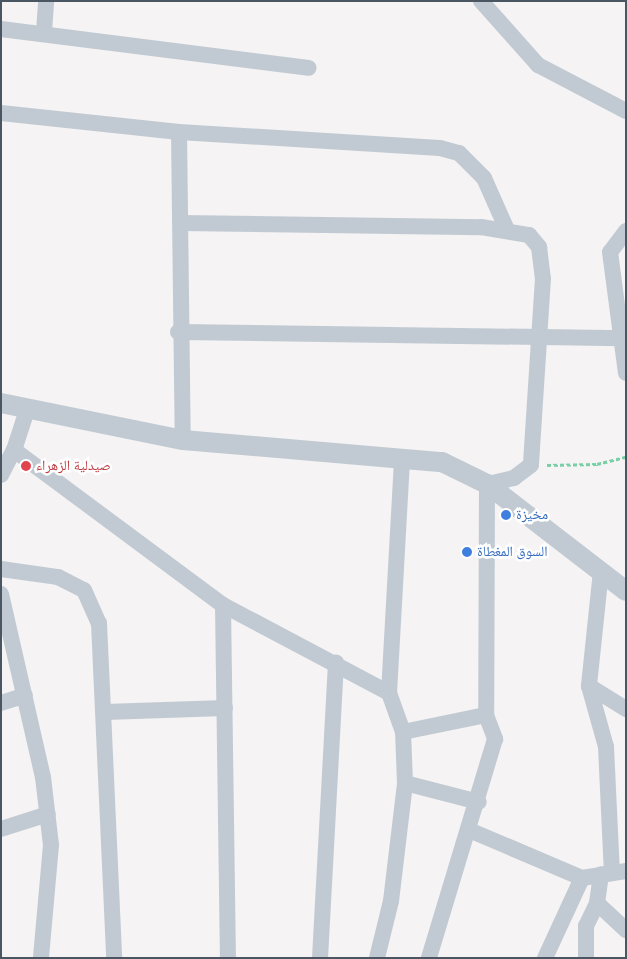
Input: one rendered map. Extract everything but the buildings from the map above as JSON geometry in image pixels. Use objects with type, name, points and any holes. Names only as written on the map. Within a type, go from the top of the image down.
[{"type":"street","points":[[44,32],[46,1]]},
{"type":"street","points":[[481,1],[538,65],[626,111]]},
{"type":"street","points":[[1,29],[44,32],[309,68]]},
{"type":"street","points":[[1,113],[179,132],[369,142],[459,153],[484,178],[507,230]]},
{"type":"street","points":[[179,132],[181,223],[178,332],[183,440]]},
{"type":"street","points":[[181,223],[507,230],[529,236],[538,246],[543,278],[536,335],[531,465],[514,478],[486,484]]},
{"type":"street","points":[[626,231],[610,252],[624,338],[626,373]]},
{"type":"street","points":[[178,332],[536,335],[594,341],[624,338]]},
{"type":"street","points":[[1,403],[27,410],[102,421],[183,440],[402,456],[442,462],[486,484],[626,591]]},
{"type":"street","points":[[1,475],[14,450],[27,410]]},
{"type":"street","points":[[14,450],[223,605],[336,662],[389,693]]},
{"type":"street","points":[[377,958],[392,901],[405,783],[403,732],[389,693],[402,456]]},
{"type":"street","points":[[429,958],[469,830],[480,802],[495,738],[486,714],[486,484]]},
{"type":"street","points":[[1,568],[58,577],[84,590],[99,623],[105,712],[114,958]]},
{"type":"street","points":[[586,958],[586,926],[613,872],[606,747],[589,686],[602,571]]},
{"type":"street","points":[[1,594],[25,695],[48,814],[51,844],[41,958]]},
{"type":"street","points":[[223,605],[228,958]]},
{"type":"street","points":[[320,958],[336,662]]},
{"type":"street","points":[[589,686],[626,709]]},
{"type":"street","points":[[1,703],[25,695]]},
{"type":"street","points":[[105,712],[225,708]]},
{"type":"street","points":[[403,732],[486,714]]},
{"type":"street","points":[[405,783],[480,802]]},
{"type":"street","points":[[1,829],[48,814]]},
{"type":"street","points":[[469,830],[582,878],[613,872]]},
{"type":"street","points":[[545,958],[582,878]]},
{"type":"street","points":[[597,902],[626,930]]},
{"type":"path","points":[[531,465],[597,464],[626,457]]},
{"type":"place","name":"صيدلية الزهراء","points":[[26,466]]},
{"type":"place","name":"مخيزة","points":[[506,515]]},
{"type":"place","name":"السوق المغطاة","points":[[467,552]]}]
